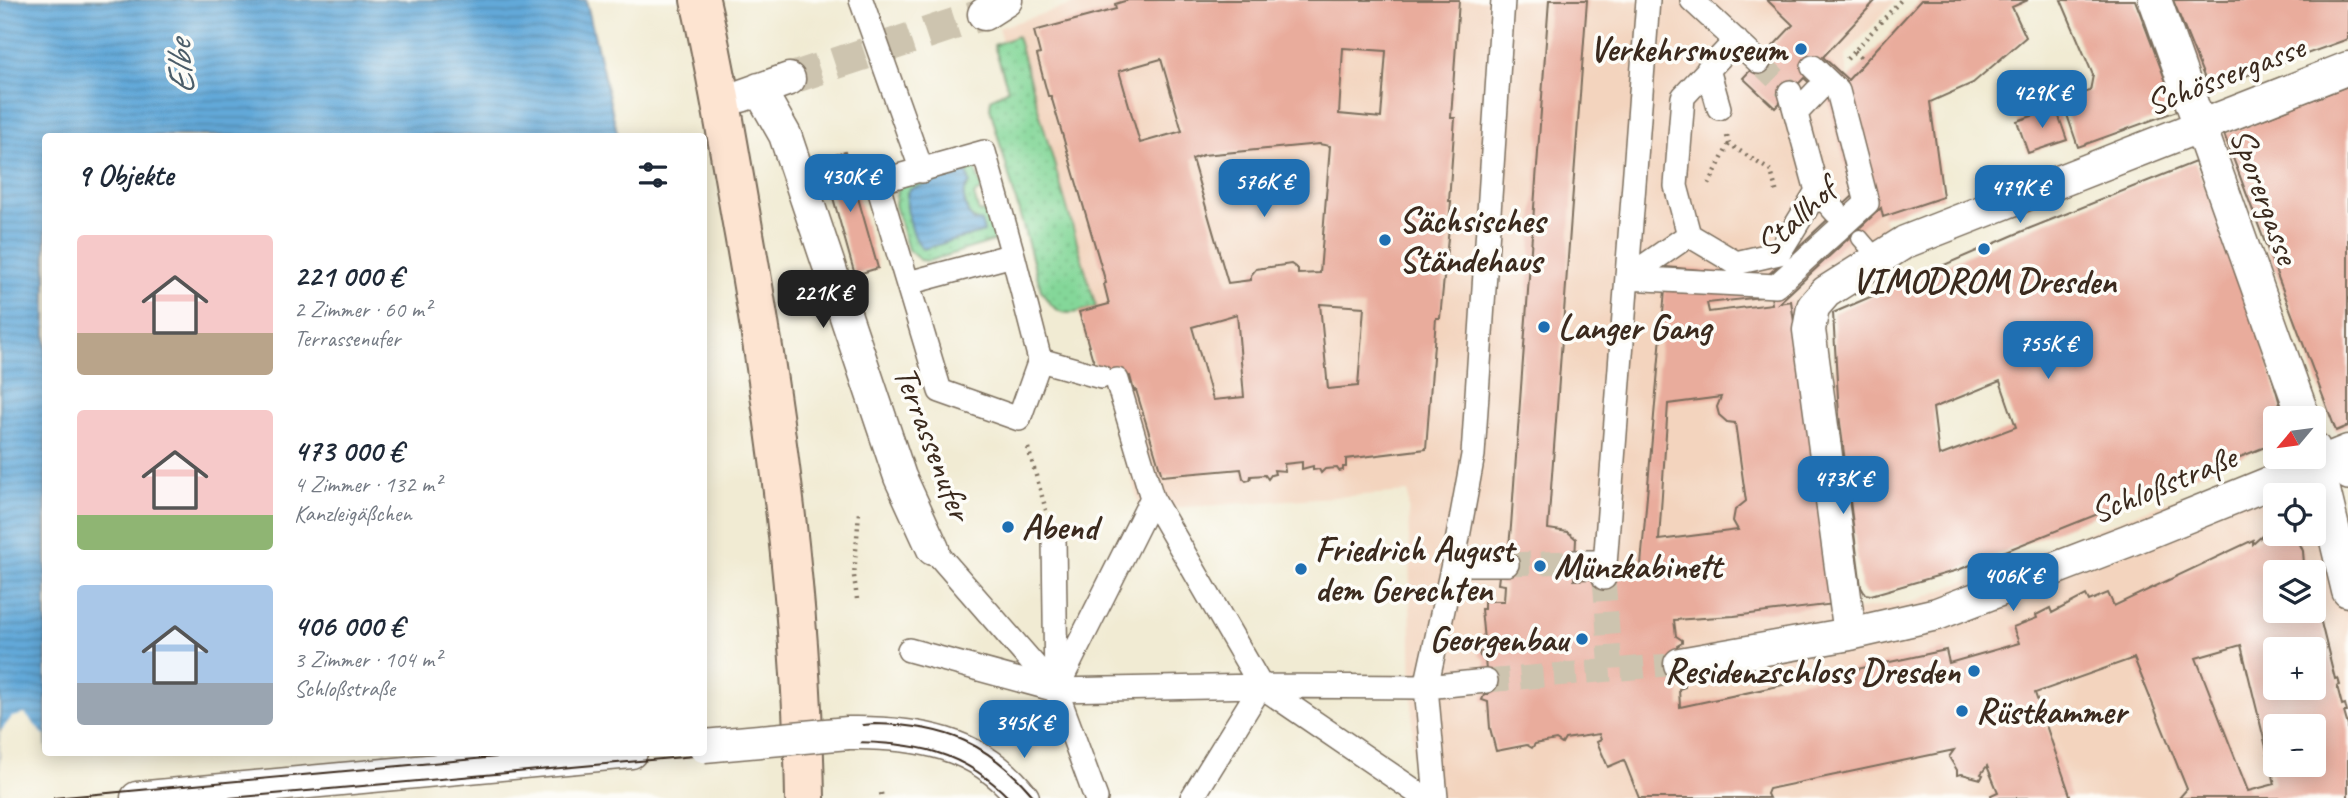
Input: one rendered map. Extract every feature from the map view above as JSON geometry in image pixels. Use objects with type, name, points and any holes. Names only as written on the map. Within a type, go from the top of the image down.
[{"type":"main road","points":[[700,0],[765,354],[788,530],[804,730],[805,798]]},
{"type":"street","points":[[861,0],[922,171]]},
{"type":"street","points":[[1436,798],[1426,687],[1474,455],[1503,0]]},
{"type":"street","points":[[1575,562],[1604,570],[1648,0]]},
{"type":"street","points":[[1692,0],[1759,62]]},
{"type":"street","name":"Sporergasse","points":[[2155,0],[2300,406]]},
{"type":"street","points":[[1627,278],[1689,235],[1676,186],[1683,97],[1736,40]]},
{"type":"street","name":"Stallhof","points":[[1627,278],[1776,286],[1867,203],[1838,91],[1813,68]]},
{"type":"street","name":"Schössergasse","points":[[1850,634],[1810,330],[1813,307],[1826,292],[1869,248],[1905,242],[2348,68]]},
{"type":"street","points":[[1708,69],[1719,108]]},
{"type":"street","points":[[721,104],[789,79]]},
{"type":"street","name":"Terrassenufer","points":[[759,89],[785,135],[900,477],[933,549]]},
{"type":"street","name":"Stallhof","points":[[1817,91],[1793,103],[1817,191],[1836,212]]},
{"type":"street","points":[[984,152],[1040,360],[1019,419],[940,391],[877,182],[922,171],[984,152]]},
{"type":"street","name":"Stallhof","points":[[1689,235],[1736,263],[1779,253],[1817,191]]},
{"type":"street","points":[[908,284],[1013,255]]},
{"type":"street","points":[[1040,360],[1109,379],[1152,498],[1261,686],[1425,798]]},
{"type":"street","points":[[2333,459],[2348,592]]},
{"type":"street","name":"Schloßstraße","points":[[1680,664],[1850,634],[1937,614],[2333,459]]},
{"type":"street","points":[[1056,690],[1152,498]]},
{"type":"street","points":[[1054,538],[1056,690],[1096,798]]},
{"type":"street","points":[[933,549],[1056,690]]},
{"type":"street","points":[[1453,564],[1507,564]]},
{"type":"street","points":[[909,650],[1056,690],[1261,686],[1426,687],[1486,681]]},
{"type":"street","points":[[1192,798],[1261,686]]},
{"type":"street","points":[[707,746],[848,733],[916,736],[962,750],[984,762],[1023,798]]},
{"type":"street","points":[[137,798],[588,756]]},
{"type":"path","points":[[1838,68],[1901,0]]},
{"type":"path","points":[[1854,51],[1865,62]]},
{"type":"path","points":[[1708,187],[1729,144],[1771,171],[1779,203]]},
{"type":"path","points":[[1019,419],[1054,538]]},
{"type":"path","points":[[857,599],[854,576],[859,512]]},
{"type":"path","points":[[984,762],[1056,690]]},
{"type":"shaded area","points":[[1087,0],[1896,0],[1846,55],[1848,80],[1888,235],[1823,308],[1852,610],[1912,602],[2169,501],[2264,469],[2305,469],[2313,483],[2263,483],[2263,546],[2326,546],[2326,508],[2348,550],[2348,798],[1414,798],[1408,492],[1141,510],[998,28]]},
{"type":"green space","points":[[1017,36],[1096,307],[1078,312],[1058,310],[1041,290],[990,108],[991,99],[1008,89],[994,45]]},
{"type":"green space","points":[[973,162],[982,189],[974,195],[979,212],[988,211],[997,240],[929,261],[920,260],[908,250],[895,205],[897,190],[905,182]],"holes":[[[967,172],[970,183],[963,194],[969,216],[979,222],[984,232],[923,249],[907,193],[911,189]]]},
{"type":"water","name":"Elbe","points":[[0,0],[586,0],[617,133],[42,133],[42,756],[0,798]]},
{"type":"water","points":[[967,172],[970,183],[964,197],[966,207],[974,221],[981,221],[984,232],[923,249],[909,220],[907,202],[910,189]]},
{"type":"pier","points":[[25,714],[42,733],[42,756],[696,756],[698,798],[0,798],[0,732],[12,717]]},
{"type":"building","name":"Sächsisches Ständehaus","points":[[1128,0],[1459,0],[1451,118],[1455,118],[1451,201],[1440,318],[1436,318],[1426,449],[1346,459],[1346,467],[1343,467],[1343,470],[1325,469],[1321,473],[1319,469],[1313,470],[1313,466],[1302,469],[1302,462],[1284,464],[1285,471],[1274,470],[1275,474],[1268,479],[1265,475],[1251,476],[1250,480],[1246,481],[1241,469],[1162,476],[1130,376],[1103,384],[1079,312],[1109,304],[1104,284],[1106,283],[1051,96],[1048,96],[1037,55],[1040,54],[1034,31],[1116,9],[1115,4]],"holes":[[[1343,48],[1386,51],[1381,118],[1339,114]],[[1161,59],[1182,131],[1140,143],[1119,71]],[[1319,144],[1330,146],[1320,273],[1298,274],[1298,269],[1291,264],[1256,269],[1251,280],[1228,283],[1192,159],[1203,155]],[[1320,304],[1364,307],[1358,386],[1328,389]],[[1237,314],[1244,397],[1213,400],[1192,327]]]},
{"type":"building","points":[[1549,0],[1587,0],[1548,529],[1568,532],[1576,539],[1574,580],[1640,576],[1667,267],[1767,276],[1853,196],[1829,101],[1804,78],[1775,108],[1743,78],[1793,25],[1767,0],[1876,0],[1823,57],[1848,80],[1921,0],[2028,0],[2012,7],[2026,37],[1973,83],[1930,102],[1943,197],[1883,217],[1881,208],[1779,303],[1791,301],[1835,604],[1674,620],[1676,636],[1682,640],[1677,646],[1680,680],[1685,682],[1685,687],[1679,689],[1680,707],[1946,650],[1949,663],[2019,643],[2013,627],[2037,618],[2036,615],[2050,608],[2052,613],[2086,595],[2089,601],[2108,593],[2114,606],[2253,540],[2253,544],[2263,535],[2263,546],[2301,546],[2304,560],[2263,560],[2263,623],[2321,623],[2325,637],[2263,637],[2263,700],[2326,700],[2326,643],[2335,679],[2338,678],[2340,685],[2337,686],[2342,705],[2345,704],[2347,712],[2344,712],[2348,726],[2348,798],[2179,798],[2187,789],[2134,658],[2035,693],[2071,798],[1992,798],[1991,795],[1998,792],[1987,766],[1981,779],[1957,775],[1949,757],[1954,750],[1769,789],[1769,798],[1639,798],[1624,760],[1608,767],[1597,742],[1601,740],[1599,734],[1565,739],[1562,744],[1556,740],[1535,744],[1532,748],[1527,745],[1496,751],[1490,728],[1488,702],[1482,700],[1484,695],[1488,694],[1485,659],[1479,652],[1485,651],[1481,609],[1484,609],[1484,601],[1504,601],[1505,585],[1498,584],[1499,576],[1506,576],[1508,554],[1501,553],[1502,546],[1509,546]],"holes":[[[1771,296],[1772,304],[1709,312],[1707,303]],[[1721,397],[1717,407],[1719,415],[1727,422],[1735,423],[1746,501],[1735,510],[1733,521],[1738,530],[1659,540],[1668,404]]]},
{"type":"building","points":[[2061,0],[2135,0],[2177,111],[2078,147],[2062,100],[2090,91],[2093,75]]},
{"type":"building","points":[[2173,0],[2348,0],[2348,39],[2218,86],[2205,79]]},
{"type":"building","points":[[2348,86],[2348,426],[2336,431],[2224,134]]},
{"type":"building","points":[[2056,108],[2067,140],[2028,153],[2017,121]]},
{"type":"building","points":[[845,152],[878,268],[855,275],[822,159]]},
{"type":"building","points":[[2195,162],[2247,290],[2281,406],[2263,406],[2263,448],[1958,570],[1871,595],[1865,594],[1861,587],[1839,415],[1833,313],[2023,231]],"holes":[[[2000,381],[2016,427],[1939,456],[1933,408]]]},
{"type":"ferry route","points":[[382,798],[383,789]]},
{"type":"tunnel","points":[[789,79],[984,14]]},
{"type":"tunnel","points":[[1759,62],[1790,92]]},
{"type":"tunnel","points":[[1507,564],[1575,562]]},
{"type":"tunnel","points":[[1604,578],[1611,671]]},
{"type":"tunnel","points":[[1486,681],[1680,664]]},
{"type":"tram line","points":[[707,738],[875,724],[923,728],[945,733],[983,751],[1001,763],[1035,798]]},
{"type":"tram line","points":[[707,755],[848,742],[915,747],[955,759],[973,769],[1009,798]]},
{"type":"tram line","points":[[54,798],[508,756]]},
{"type":"tram line","points":[[230,798],[694,756]]},
{"type":"place","name":"Verkehrsmuseum","points":[[1801,49]]},
{"type":"place","name":"Sächsisches Ständehaus","points":[[1385,240]]},
{"type":"place","name":"VIMODROM Dresden","points":[[1984,249]]},
{"type":"place","name":"Langer Gang","points":[[1544,327]]},
{"type":"place","name":"Abend","points":[[1008,527]]},
{"type":"place","name":"Münzkabinett","points":[[1540,566]]},
{"type":"place","name":"Friedrich August dem Gerechten","points":[[1301,569]]},
{"type":"place","name":"Georgenbau","points":[[1582,639]]},
{"type":"place","name":"Residenzschloss Dresden","points":[[1974,671]]},
{"type":"place","name":"Rüstkammer","points":[[1962,711]]}]
